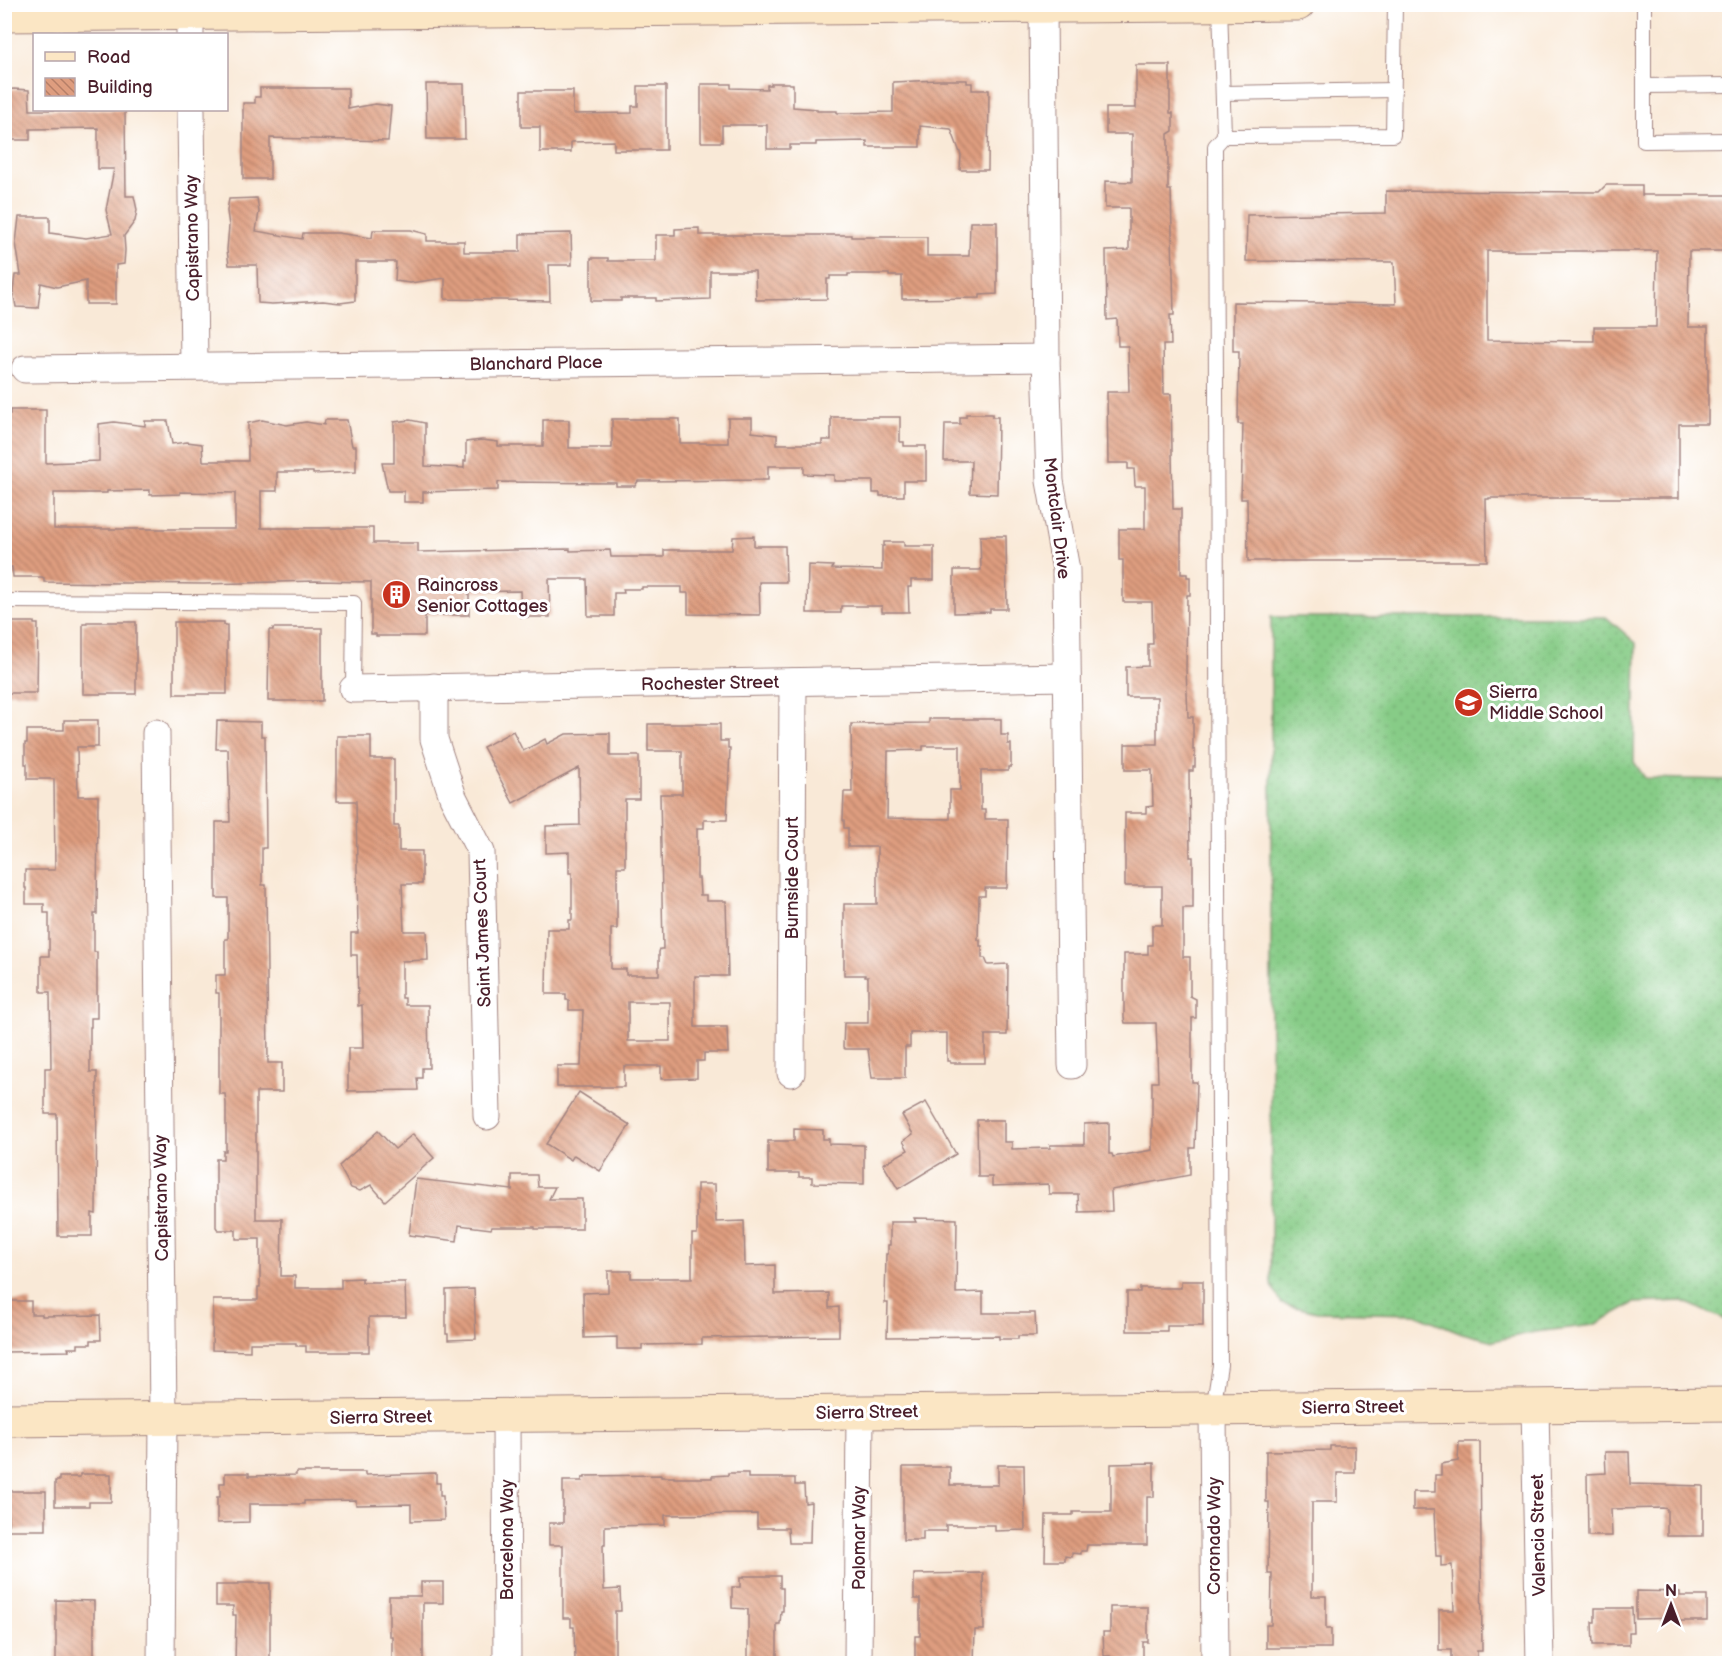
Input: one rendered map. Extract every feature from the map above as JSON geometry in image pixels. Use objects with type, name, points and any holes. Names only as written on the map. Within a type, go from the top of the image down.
[{"type":"street","points":[[4,15],[45,10],[190,24],[1298,4]]},
{"type":"street","name":"Montclair Drive","points":[[1043,7],[1046,358],[1050,481],[1066,570],[1072,1065]]},
{"type":"street","name":"Capistrano Way","points":[[191,111],[194,366]]},
{"type":"street","name":"Blanchard Place","points":[[25,369],[1046,358]]},
{"type":"street","name":"Rochester Street","points":[[352,689],[1067,677]]},
{"type":"street","name":"Burnside Court","points":[[791,1073],[794,682]]},
{"type":"street","name":"Saint James Court","points":[[434,687],[434,740],[453,797],[481,852],[487,1116]]},
{"type":"street","name":"Capistrano Way","points":[[156,733],[163,1419],[162,1664]]},
{"type":"street","name":"Sierra Street","points":[[4,1420],[1730,1404]]},
{"type":"street","name":"Valencia Street","points":[[1535,1406],[1540,1664]]},
{"type":"street","name":"Coronado Way","points":[[1213,1409],[1215,1664]]},
{"type":"street","name":"Palomar Way","points":[[858,1664],[860,1412]]},
{"type":"street","name":"Barcelona Way","points":[[506,1416],[507,1664]]},
{"type":"lane","points":[[1224,136],[1393,135],[1395,4]]},
{"type":"lane","points":[[1644,4],[1644,141],[1730,140]]},
{"type":"lane","points":[[1213,1409],[1220,1365],[1215,146],[1224,136],[1220,5]]},
{"type":"lane","points":[[1644,86],[1730,85]]},
{"type":"lane","points":[[1223,93],[1394,90]]},
{"type":"lane","points":[[4,601],[354,603],[352,689]]},
{"type":"green space","points":[[1271,617],[1606,617],[1636,643],[1634,762],[1645,778],[1729,780],[1729,1321],[1682,1301],[1634,1303],[1594,1325],[1535,1332],[1493,1341],[1462,1333],[1415,1314],[1317,1312],[1282,1304],[1271,1284]]},
{"type":"building","points":[[1136,65],[1170,65],[1170,113],[1173,113],[1173,131],[1168,134],[1168,190],[1171,190],[1174,315],[1170,315],[1171,345],[1163,345],[1164,394],[1171,394],[1173,509],[1181,509],[1181,574],[1187,574],[1187,577],[1190,577],[1190,595],[1187,595],[1186,669],[1188,717],[1193,717],[1193,750],[1195,750],[1195,767],[1193,771],[1189,771],[1193,908],[1183,908],[1183,957],[1190,957],[1190,996],[1196,999],[1196,1018],[1192,1018],[1192,1082],[1197,1082],[1195,1148],[1190,1148],[1190,1175],[1111,1190],[1112,1211],[1079,1212],[1078,1194],[1049,1194],[1048,1184],[992,1186],[992,1177],[978,1177],[977,1120],[1004,1120],[1004,1142],[1012,1142],[1012,1149],[1050,1148],[1050,1145],[1084,1145],[1084,1124],[1109,1123],[1109,1154],[1113,1157],[1152,1150],[1152,1082],[1158,1082],[1156,1023],[1125,1023],[1124,954],[1148,954],[1148,945],[1152,945],[1152,925],[1162,925],[1162,886],[1125,886],[1125,813],[1146,813],[1146,807],[1153,806],[1152,770],[1125,770],[1125,744],[1157,744],[1157,697],[1126,697],[1126,667],[1148,666],[1148,644],[1153,644],[1152,602],[1123,602],[1123,560],[1119,560],[1119,529],[1145,529],[1145,486],[1135,486],[1134,469],[1128,469],[1128,463],[1108,463],[1107,392],[1129,392],[1128,346],[1118,346],[1117,319],[1107,320],[1106,251],[1129,250],[1129,208],[1105,208],[1105,181],[1132,182],[1132,134],[1106,134],[1106,108],[1136,108]]},
{"type":"building","points":[[967,80],[967,83],[972,83],[972,90],[989,90],[988,170],[960,170],[961,155],[951,129],[920,126],[920,147],[867,147],[867,141],[816,142],[816,145],[790,145],[790,149],[767,149],[767,125],[722,125],[722,142],[701,142],[701,84],[731,84],[731,88],[767,89],[767,85],[771,83],[789,83],[793,84],[793,107],[817,109],[817,111],[837,111],[837,113],[893,112],[893,82]]},
{"type":"building","points":[[426,84],[464,84],[465,139],[427,139]]},
{"type":"building","points":[[638,86],[666,86],[666,150],[614,150],[614,141],[571,142],[571,152],[540,152],[540,127],[521,127],[521,91],[573,91],[573,114],[632,113],[632,106],[638,106]]},
{"type":"building","points":[[260,88],[348,88],[348,109],[375,104],[391,106],[388,141],[270,138],[270,179],[243,179],[243,103],[255,103],[255,97],[260,97]]},
{"type":"building","points":[[4,90],[29,90],[30,110],[33,111],[125,111],[126,196],[134,196],[137,210],[135,221],[124,236],[124,264],[116,265],[116,304],[86,304],[86,281],[57,287],[41,283],[38,308],[16,307],[13,291],[15,275],[21,275],[16,243],[19,217],[50,217],[50,233],[86,238],[112,234],[106,210],[114,169],[98,169],[98,128],[30,129],[30,140],[4,140]]},
{"type":"building","points":[[1606,185],[1642,185],[1642,195],[1730,195],[1730,251],[1689,251],[1688,327],[1708,327],[1708,424],[1679,424],[1679,498],[1489,498],[1486,499],[1487,561],[1248,561],[1247,499],[1241,499],[1243,424],[1238,424],[1239,351],[1233,351],[1233,302],[1396,304],[1394,262],[1246,261],[1247,215],[1386,213],[1386,191],[1599,192]],"holes":[[[1487,251],[1657,251],[1656,327],[1594,327],[1594,341],[1487,340]]]},
{"type":"building","points":[[257,198],[259,212],[256,231],[302,239],[303,233],[338,233],[372,238],[373,230],[411,230],[427,234],[427,241],[464,241],[464,252],[520,252],[520,234],[571,233],[572,265],[549,265],[550,301],[445,299],[445,278],[410,283],[395,281],[396,262],[355,262],[355,301],[258,303],[257,265],[229,265],[227,250],[229,199]]},
{"type":"building","points":[[970,222],[997,222],[997,294],[980,295],[980,298],[902,299],[902,276],[848,274],[848,276],[830,276],[830,279],[827,279],[827,299],[756,300],[755,271],[710,271],[710,299],[656,301],[656,298],[621,298],[621,301],[591,301],[591,258],[608,258],[608,261],[656,261],[656,235],[675,235],[675,229],[699,228],[699,235],[927,237],[927,256],[969,256]]},
{"type":"building","points":[[10,410],[46,410],[46,463],[99,461],[99,424],[114,422],[145,426],[145,421],[168,421],[172,444],[187,442],[202,444],[203,461],[248,461],[248,423],[262,420],[287,425],[306,422],[324,425],[325,420],[347,420],[352,446],[356,446],[356,472],[313,474],[313,472],[277,472],[277,491],[261,491],[261,528],[373,528],[373,543],[418,543],[418,552],[610,550],[611,557],[664,557],[664,550],[732,550],[733,537],[754,536],[754,546],[785,546],[786,582],[759,582],[760,615],[688,614],[688,593],[682,593],[682,587],[642,587],[642,589],[623,589],[624,593],[614,593],[614,616],[588,616],[587,579],[549,579],[550,617],[521,617],[520,591],[469,592],[469,615],[425,615],[425,636],[376,636],[376,634],[371,634],[371,582],[204,584],[44,582],[42,577],[13,577],[12,567],[4,567],[4,477],[9,477],[9,437],[6,437],[6,414],[10,414]],"holes":[[[150,490],[150,495],[180,494],[180,492],[235,493],[235,529],[54,529],[54,493]]]},
{"type":"building","points":[[966,414],[992,414],[992,417],[998,417],[997,494],[970,493],[971,461],[944,461],[945,424],[960,424],[960,417],[966,417]]},
{"type":"building","points":[[831,417],[900,417],[900,442],[904,442],[904,446],[926,446],[926,481],[904,481],[904,496],[880,496],[880,493],[873,493],[873,481],[834,481],[834,475],[804,474],[804,466],[768,466],[768,480],[638,481],[635,486],[616,486],[616,483],[498,482],[498,490],[423,492],[423,502],[404,502],[404,491],[388,491],[382,463],[394,463],[394,422],[410,420],[425,423],[425,466],[464,468],[466,442],[482,440],[498,442],[498,446],[543,446],[543,420],[569,420],[569,448],[612,448],[612,419],[680,419],[680,443],[728,443],[728,418],[752,418],[752,432],[777,435],[777,444],[822,444],[822,440],[831,440]]},
{"type":"building","points":[[980,536],[1006,536],[1007,609],[954,613],[954,570],[981,570]]},
{"type":"building","points":[[884,542],[904,542],[904,546],[934,546],[934,580],[911,580],[911,587],[908,587],[909,612],[882,612],[882,606],[841,606],[841,613],[807,613],[808,565],[833,566],[832,569],[882,570]]},
{"type":"building","points":[[4,622],[38,624],[37,693],[4,693]]},
{"type":"building","points":[[87,622],[136,622],[136,694],[83,694],[83,624]]},
{"type":"building","points":[[174,622],[224,622],[224,625],[227,625],[227,694],[174,694]]},
{"type":"building","points":[[273,628],[322,628],[322,701],[268,701],[269,630]]},
{"type":"building","points":[[929,719],[1001,719],[1001,735],[1008,735],[1008,744],[1011,744],[1011,767],[1008,767],[1008,771],[981,771],[981,810],[985,810],[985,819],[1008,819],[1007,888],[985,888],[985,896],[979,896],[978,940],[982,946],[982,958],[985,958],[988,965],[1008,964],[1007,1035],[985,1035],[985,1063],[950,1063],[947,1061],[947,1033],[910,1033],[910,1047],[905,1047],[905,1078],[872,1078],[868,1049],[845,1049],[843,1047],[844,1023],[868,1023],[868,977],[844,975],[844,904],[877,904],[877,847],[848,847],[848,828],[844,828],[844,792],[852,792],[851,724],[929,723]],"holes":[[[923,746],[960,746],[960,790],[950,790],[950,819],[887,818],[888,751],[923,750]]]},
{"type":"building","points":[[64,720],[98,720],[98,747],[77,747],[78,796],[98,796],[97,914],[94,914],[94,952],[97,952],[97,1018],[91,1018],[90,1027],[90,1072],[97,1072],[96,1214],[92,1213],[92,1236],[58,1236],[57,1114],[45,1114],[45,1068],[51,1068],[50,992],[41,992],[41,956],[49,956],[49,913],[44,913],[44,904],[26,904],[25,888],[25,870],[55,870],[54,779],[27,779],[25,743],[27,743],[27,730],[64,730]]},
{"type":"building","points":[[217,721],[261,722],[261,736],[265,736],[266,848],[262,848],[262,885],[266,885],[268,1063],[282,1063],[282,1092],[256,1092],[256,1219],[282,1219],[281,1276],[295,1276],[295,1288],[341,1288],[341,1279],[362,1278],[362,1282],[405,1282],[406,1317],[369,1317],[369,1352],[306,1352],[306,1346],[296,1346],[296,1343],[250,1343],[250,1351],[212,1350],[213,1300],[258,1300],[258,1287],[260,1287],[260,1239],[236,1239],[236,1230],[218,1230],[216,1227],[216,1159],[223,1159],[223,1151],[226,1151],[226,1103],[225,1094],[219,1094],[219,993],[216,993],[216,975],[225,975],[228,898],[216,898],[216,822],[230,822],[228,749],[216,749]]},
{"type":"building","points":[[648,724],[720,724],[720,741],[728,741],[728,748],[730,748],[727,820],[704,820],[704,828],[697,828],[697,878],[699,878],[700,895],[706,895],[706,901],[726,901],[728,976],[695,976],[695,1027],[727,1027],[728,1053],[704,1053],[704,1061],[697,1061],[697,1078],[661,1079],[661,1066],[624,1066],[624,1087],[557,1087],[557,1066],[581,1066],[583,1010],[569,1010],[569,1000],[566,1000],[566,994],[546,994],[547,929],[569,929],[569,920],[572,920],[572,873],[569,873],[569,852],[546,853],[546,826],[580,825],[579,768],[513,803],[483,747],[513,731],[523,751],[545,739],[547,744],[566,734],[610,733],[610,756],[639,756],[639,799],[625,799],[625,867],[617,867],[617,929],[611,929],[611,969],[626,969],[626,975],[659,975],[659,952],[663,949],[660,794],[682,794],[682,751],[648,751]],"holes":[[[628,1002],[670,1002],[670,1041],[628,1041]]]},
{"type":"building","points":[[337,736],[371,736],[371,759],[394,759],[394,826],[399,826],[399,851],[422,851],[422,884],[402,884],[404,931],[427,931],[428,960],[402,961],[402,998],[405,998],[405,1005],[428,1005],[429,1068],[422,1068],[422,1078],[417,1078],[418,1090],[348,1091],[348,1048],[363,1048],[362,1005],[358,1006],[357,955],[351,955],[351,933],[358,933],[356,801],[337,801]]},
{"type":"building","points":[[579,1092],[630,1125],[600,1171],[574,1155],[571,1160],[546,1144]]},
{"type":"building","points":[[926,1102],[956,1154],[898,1189],[883,1164],[908,1150],[903,1141],[913,1134],[902,1115]]},
{"type":"building","points":[[794,1129],[823,1130],[823,1139],[829,1139],[829,1144],[864,1145],[864,1184],[812,1183],[812,1177],[799,1177],[799,1173],[768,1173],[768,1141],[794,1141]]},
{"type":"building","points":[[378,1131],[395,1149],[413,1134],[434,1158],[385,1201],[371,1185],[360,1191],[351,1188],[339,1166]]},
{"type":"building","points":[[512,1175],[537,1175],[538,1187],[555,1187],[549,1199],[582,1199],[582,1229],[492,1227],[491,1229],[459,1225],[457,1241],[409,1235],[416,1179],[512,1190]]},
{"type":"building","points":[[697,1184],[715,1184],[716,1222],[744,1221],[745,1266],[775,1265],[775,1294],[829,1293],[829,1308],[839,1307],[839,1336],[702,1338],[702,1344],[642,1345],[642,1349],[617,1349],[617,1337],[584,1338],[583,1293],[608,1292],[608,1271],[631,1271],[631,1278],[692,1278],[692,1234],[697,1234]]},
{"type":"building","points":[[914,1218],[957,1219],[956,1293],[983,1292],[983,1313],[1035,1313],[1036,1336],[1018,1336],[1018,1339],[999,1339],[999,1336],[887,1337],[886,1254],[888,1254],[888,1245],[890,1245],[890,1222],[916,1222]]},
{"type":"building","points":[[1181,1281],[1203,1281],[1203,1326],[1167,1326],[1167,1331],[1127,1331],[1127,1292],[1140,1292],[1140,1288],[1181,1288]]},
{"type":"building","points":[[474,1289],[476,1339],[448,1340],[446,1290]]},
{"type":"building","points":[[4,1301],[31,1301],[31,1314],[42,1314],[42,1316],[100,1315],[101,1340],[91,1340],[91,1344],[78,1344],[78,1348],[68,1348],[69,1351],[5,1352]]},
{"type":"building","points":[[1459,1442],[1480,1442],[1482,1651],[1477,1651],[1477,1664],[1451,1664],[1451,1650],[1439,1650],[1439,1610],[1454,1610],[1452,1565],[1441,1566],[1441,1556],[1436,1556],[1434,1510],[1413,1510],[1413,1492],[1435,1492],[1435,1475],[1441,1475],[1441,1464],[1458,1461]]},
{"type":"building","points":[[1330,1446],[1355,1446],[1355,1473],[1337,1473],[1337,1502],[1312,1502],[1312,1596],[1326,1596],[1326,1629],[1331,1629],[1331,1648],[1266,1648],[1266,1625],[1271,1625],[1272,1574],[1268,1574],[1269,1502],[1266,1502],[1266,1451],[1330,1450]]},
{"type":"building","points":[[1605,1452],[1629,1452],[1630,1484],[1703,1486],[1703,1536],[1667,1536],[1667,1509],[1663,1508],[1611,1509],[1612,1536],[1588,1536],[1587,1474],[1606,1473]]},
{"type":"building","points":[[1154,1463],[1154,1497],[1147,1497],[1147,1545],[1087,1545],[1086,1551],[1081,1551],[1081,1554],[1072,1553],[1072,1557],[1065,1556],[1065,1561],[1045,1561],[1046,1515],[1111,1512],[1111,1464]]},
{"type":"building","points":[[998,1465],[1024,1465],[1025,1530],[995,1531],[995,1525],[946,1525],[946,1531],[923,1531],[923,1540],[903,1540],[903,1467],[950,1467],[950,1485],[998,1485]]},
{"type":"building","points":[[296,1472],[365,1472],[365,1475],[436,1473],[436,1483],[440,1483],[440,1496],[443,1496],[444,1520],[411,1521],[411,1504],[356,1505],[356,1500],[304,1501],[304,1504],[249,1504],[249,1522],[217,1523],[217,1497],[220,1497],[220,1483],[225,1483],[225,1473],[249,1473],[249,1476],[296,1475]]},
{"type":"building","points":[[728,1473],[748,1473],[748,1478],[795,1478],[795,1485],[804,1485],[805,1503],[811,1502],[810,1543],[789,1543],[788,1528],[757,1528],[757,1514],[665,1515],[665,1525],[605,1526],[604,1590],[620,1589],[621,1611],[615,1611],[615,1664],[581,1664],[581,1660],[575,1660],[574,1627],[571,1627],[571,1618],[563,1618],[563,1545],[549,1545],[549,1523],[563,1523],[563,1481],[582,1481],[585,1476],[661,1475],[661,1477],[674,1478],[712,1478],[712,1476],[728,1475]]},
{"type":"building","points":[[80,1474],[111,1474],[111,1502],[89,1502],[89,1506],[55,1506],[55,1481],[59,1481],[59,1477],[80,1477]]},
{"type":"building","points":[[8,1491],[46,1491],[46,1530],[8,1530]]},
{"type":"building","points":[[983,1573],[984,1630],[975,1630],[974,1664],[915,1664],[915,1636],[920,1636],[920,1599],[914,1599],[914,1574]]},
{"type":"building","points":[[780,1576],[780,1588],[783,1588],[783,1611],[781,1611],[780,1624],[777,1624],[777,1664],[748,1664],[748,1609],[732,1608],[732,1587],[740,1587],[740,1578]]},
{"type":"building","points":[[421,1582],[443,1582],[443,1603],[423,1603],[423,1664],[392,1664],[389,1596],[421,1596]]},
{"type":"building","points":[[238,1583],[270,1583],[270,1664],[235,1664],[236,1615],[233,1615],[233,1606],[216,1606],[216,1585],[238,1585]]},
{"type":"building","points":[[1636,1591],[1680,1592],[1680,1596],[1707,1596],[1707,1621],[1679,1621],[1679,1618],[1636,1619]]},
{"type":"building","points":[[56,1600],[94,1601],[94,1664],[56,1664]]},
{"type":"building","points":[[1110,1607],[1148,1607],[1148,1642],[1143,1642],[1143,1660],[1110,1660],[1110,1656],[1104,1656],[1103,1632],[1110,1632]]},
{"type":"building","points":[[1595,1608],[1632,1608],[1633,1632],[1629,1632],[1629,1645],[1593,1645],[1592,1622],[1595,1622]]},
{"type":"place","name":"Raincross Senior Cottages","points":[[396,595]]},
{"type":"place","name":"Sierra Middle School","points":[[1468,702]]}]
